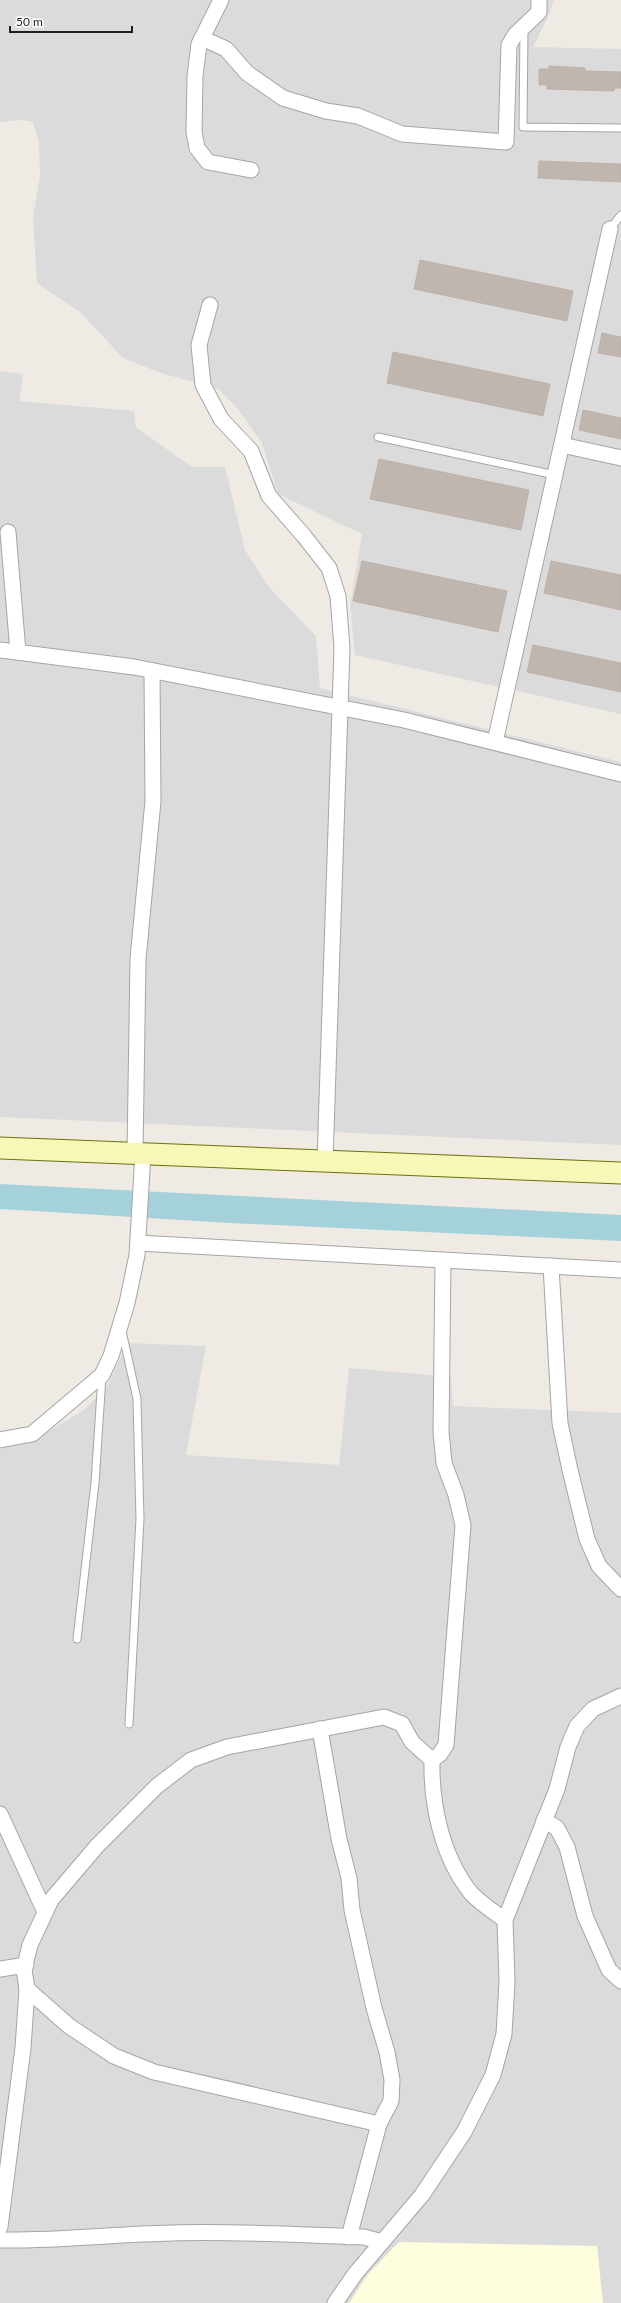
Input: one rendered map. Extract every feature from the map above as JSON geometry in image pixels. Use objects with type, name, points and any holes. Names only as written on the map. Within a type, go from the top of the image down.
[{"type":"main road","points":[[0,1148],[621,1173]]},
{"type":"street","points":[[221,0],[199,44],[195,76],[194,132],[197,148],[208,162],[251,170]]},
{"type":"street","points":[[202,38],[226,49],[247,73],[283,98],[326,111],[358,116],[402,134],[506,142],[509,45],[539,12],[539,0]]},
{"type":"street","points":[[495,742],[610,229]]},
{"type":"street","points":[[210,305],[199,345],[203,385],[221,418],[251,452],[269,496],[304,536],[328,568],[338,596],[342,648],[325,1161]]},
{"type":"street","points":[[562,445],[621,458]]},
{"type":"street","points":[[8,532],[18,652]]},
{"type":"street","points":[[0,650],[152,671],[339,707],[404,720],[621,774]]},
{"type":"street","points":[[0,1440],[32,1434],[102,1375],[111,1356],[137,1255],[139,1153],[138,959],[153,801],[152,671]]},
{"type":"street","points":[[138,1243],[621,1270]]},
{"type":"street","points":[[432,1760],[440,1754],[446,1745],[463,1525],[456,1495],[444,1463],[441,1432],[443,1260]]},
{"type":"street","points":[[551,1266],[560,1423],[570,1470],[588,1539],[599,1566],[621,1589]]},
{"type":"street","points":[[335,2303],[355,2274],[422,2195],[464,2132],[493,2075],[504,2034],[507,1982],[505,1920],[557,1788],[568,1747],[577,1726],[593,1709],[621,1696]]},
{"type":"street","points":[[0,2227],[23,2048],[27,1989],[26,1964],[30,1945],[51,1900],[97,1846],[157,1786],[191,1760],[227,1747],[320,1728],[384,1717],[402,1724],[412,1742],[432,1760],[432,1772],[441,1834],[454,1868],[472,1894],[505,1920]]},
{"type":"street","points":[[320,1728],[339,1839],[349,1878],[352,1910],[374,2008],[387,2052],[392,2080],[391,2101],[379,2124],[349,2236]]},
{"type":"street","points":[[0,1814],[45,1912]]},
{"type":"street","points":[[544,1820],[557,1828],[566,1847],[585,1916],[609,1970],[621,1981]]},
{"type":"street","points":[[0,1969],[26,1964]]},
{"type":"street","points":[[27,1989],[69,2026],[114,2056],[154,2072],[379,2124]]},
{"type":"street","points":[[0,2240],[43,2241],[171,2233],[218,2232],[349,2236],[364,2237],[382,2242]]},
{"type":"lane","points":[[524,27],[524,126],[621,128]]},
{"type":"lane","points":[[610,229],[621,215]]},
{"type":"lane","points":[[378,437],[555,475]]},
{"type":"lane","points":[[120,1325],[137,1399],[140,1519],[129,1724]]},
{"type":"lane","points":[[77,1639],[96,1483],[102,1375]]},
{"type":"shaded area","points":[[0,0],[554,0],[547,19],[533,47],[621,49],[621,714],[355,655],[350,606],[362,534],[278,494],[262,443],[237,408],[218,389],[161,373],[123,358],[80,312],[37,283],[33,217],[40,175],[39,142],[33,122],[21,120],[0,122]]},
{"type":"shaded area","points":[[0,371],[23,374],[19,401],[134,411],[136,427],[192,467],[225,467],[245,550],[269,587],[316,636],[320,688],[621,762],[621,1145],[0,1117]]},
{"type":"shaded area","points":[[128,1343],[206,1346],[186,1455],[339,1465],[349,1368],[451,1377],[453,1406],[621,1413],[621,2303],[0,2303],[0,1449],[34,1440],[84,1410],[106,1388]]},
{"type":"shaded area","points":[[399,2242],[597,2246],[603,2303],[349,2303],[368,2274]]},
{"type":"water","points":[[0,1184],[621,1215],[621,1241],[231,1223],[0,1209]]},
{"type":"building","points":[[549,66],[585,68],[585,71],[621,72],[621,88],[615,88],[614,91],[547,89],[547,85],[539,85],[539,69],[549,69]]},
{"type":"building","points":[[539,161],[621,164],[621,182],[538,178]]},
{"type":"building","points":[[420,260],[573,291],[567,321],[414,289]]},
{"type":"building","points":[[602,333],[621,337],[621,357],[598,353]]},
{"type":"building","points":[[393,352],[550,384],[543,416],[387,383]]},
{"type":"building","points":[[583,410],[621,418],[621,439],[579,430]]},
{"type":"building","points":[[379,459],[529,490],[521,530],[370,499]]},
{"type":"building","points":[[362,561],[507,591],[498,632],[353,601]]},
{"type":"building","points":[[551,561],[621,575],[621,610],[544,593]]},
{"type":"building","points":[[533,645],[621,663],[621,692],[527,672]]}]
